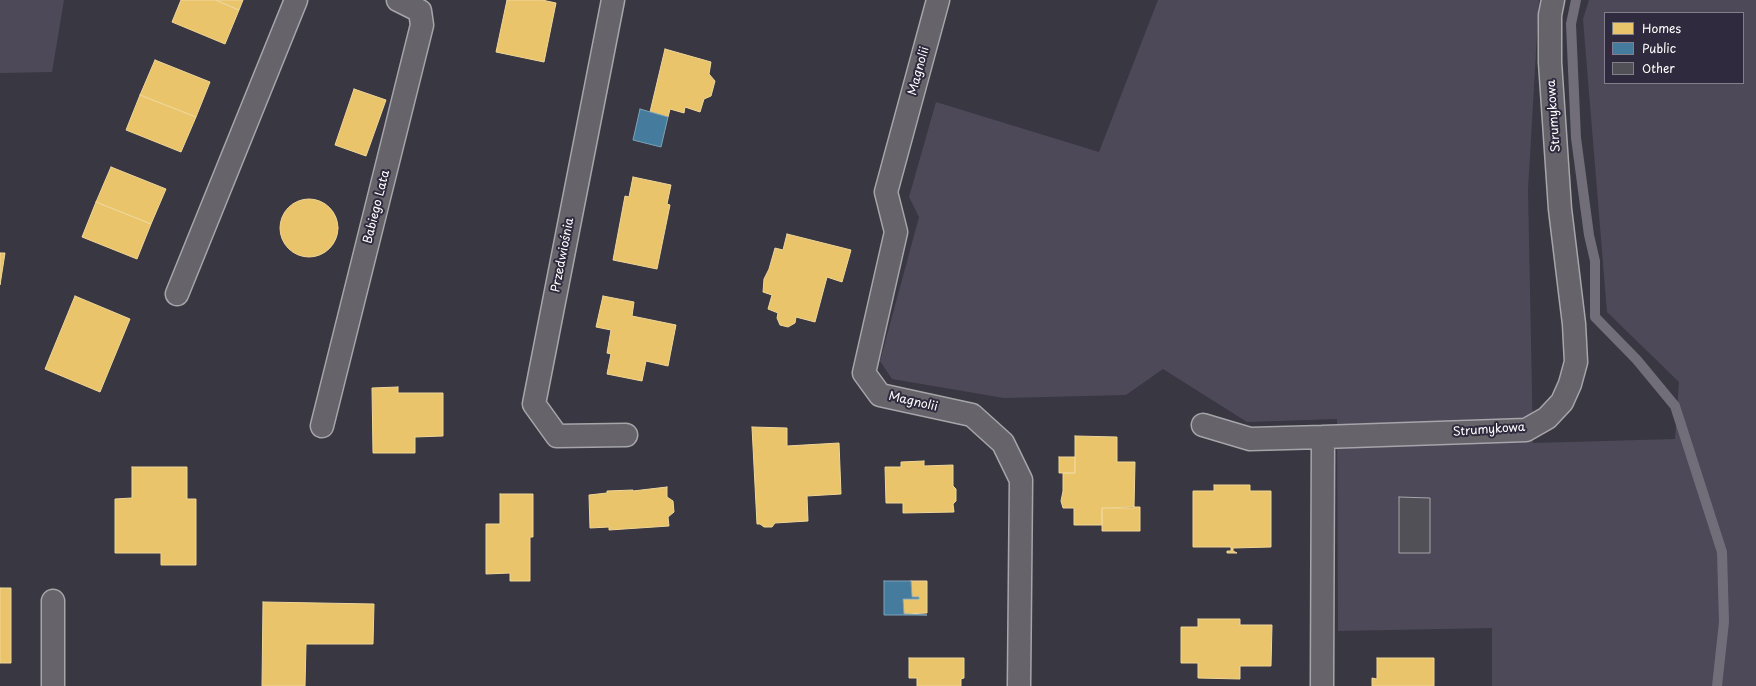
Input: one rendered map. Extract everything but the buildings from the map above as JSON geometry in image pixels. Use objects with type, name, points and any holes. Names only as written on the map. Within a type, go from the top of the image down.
[{"type":"street","points":[[177,294],[296,0]]},
{"type":"street","name":"Babiego Lata","points":[[322,426],[422,24],[420,11],[398,0]]},
{"type":"street","name":"Przedwiośnia","points":[[613,0],[534,404],[557,436],[626,435]]},
{"type":"street","name":"Magnolii","points":[[938,0],[886,192],[896,232],[864,373],[880,395],[972,415],[1003,443],[1021,480],[1019,686]]},
{"type":"street","name":"Strumykowa","points":[[1203,425],[1250,439],[1526,430],[1547,418],[1562,402],[1570,384],[1576,362],[1574,324],[1560,209],[1551,70],[1550,15],[1553,0]]},
{"type":"street","points":[[1322,686],[1323,437]]},
{"type":"street","points":[[53,601],[53,686]]},
{"type":"shaded area","points":[[0,0],[64,0],[52,72],[0,73]]},
{"type":"shaded area","points":[[1158,0],[1539,0],[1528,190],[1533,443],[1675,439],[1679,382],[1607,312],[1583,19],[1589,0],[1756,0],[1756,686],[1492,686],[1492,628],[1338,631],[1337,419],[1247,422],[1163,369],[1126,395],[1004,398],[892,379],[880,361],[919,217],[909,197],[936,102],[1099,152]]},
{"type":"waterway","points":[[1576,0],[1571,24],[1576,138],[1589,235],[1595,261],[1595,317],[1637,360],[1675,406],[1722,552],[1724,622],[1717,686]]}]
